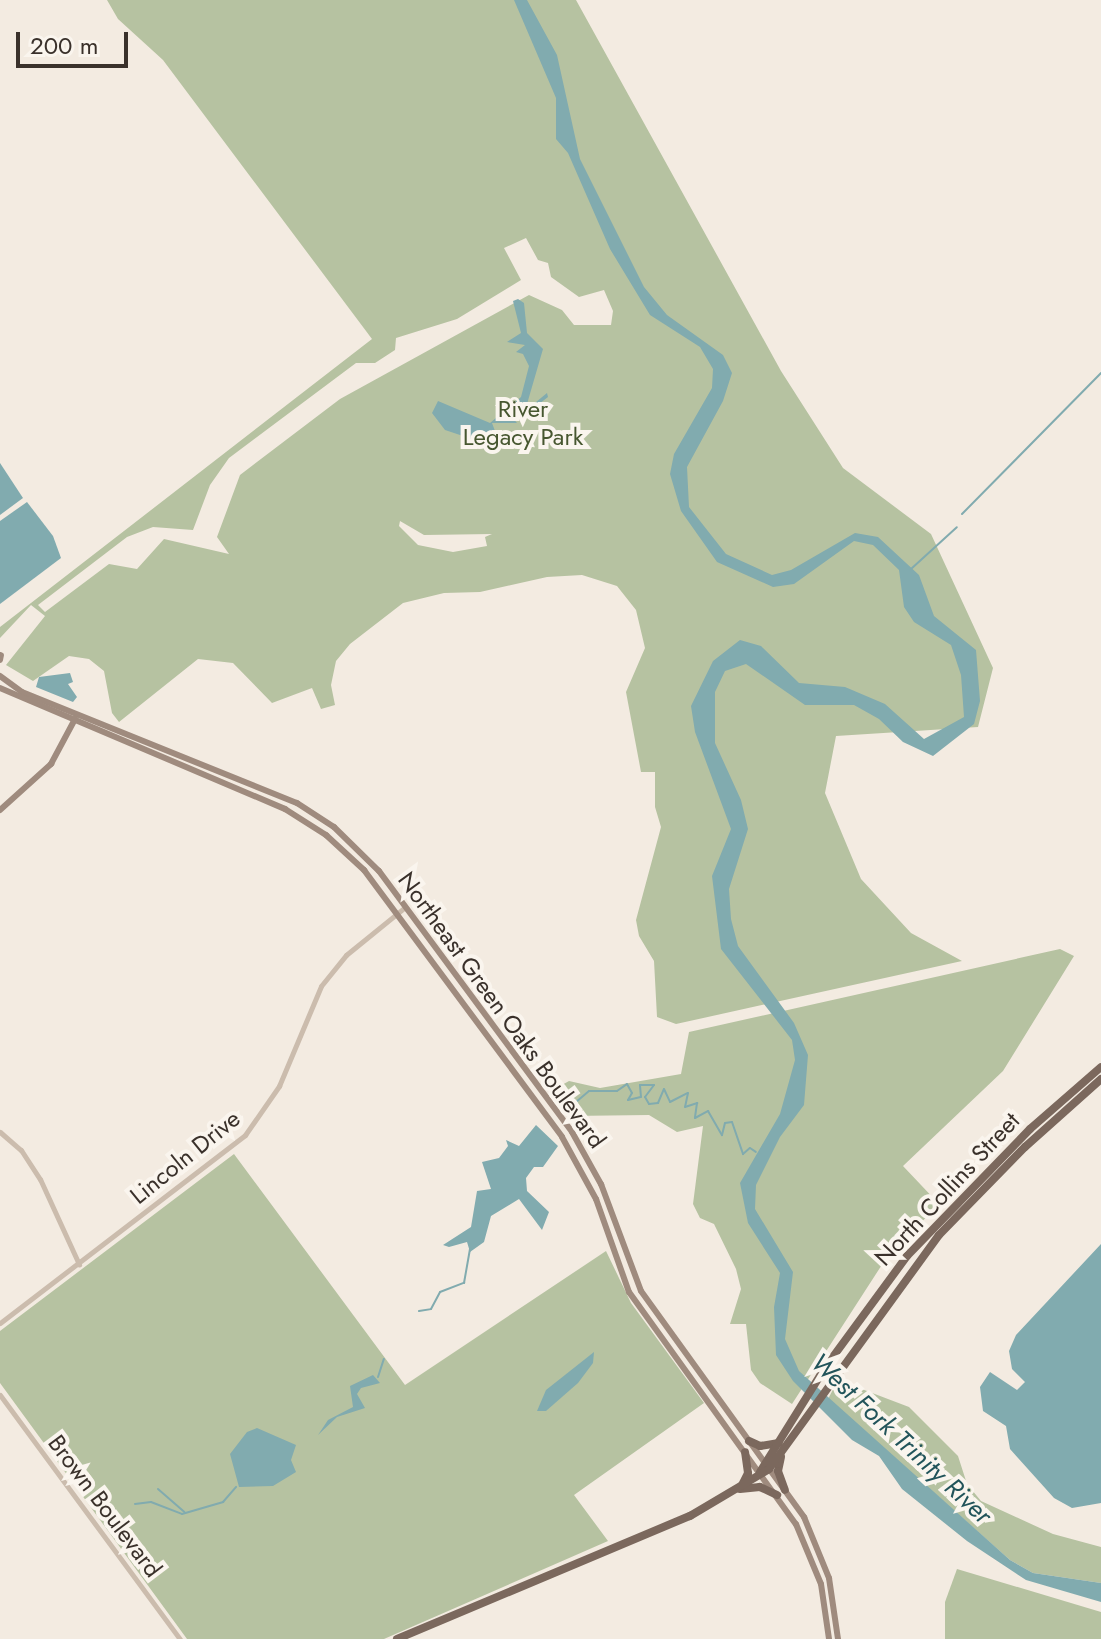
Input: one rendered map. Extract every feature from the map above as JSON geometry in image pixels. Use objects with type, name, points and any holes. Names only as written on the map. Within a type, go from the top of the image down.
[{"type":"main road","points":[[0,669],[1,677]]},
{"type":"main road","name":"Northeast Green Oaks Boulevard","points":[[1,677],[22,692],[314,813],[364,854],[572,1132],[601,1184],[637,1283],[749,1441],[821,1552],[838,1639]]},
{"type":"main road","name":"Northeast Green Oaks Boulevard","points":[[0,688],[73,722],[262,798],[306,821],[343,848],[397,913],[562,1137],[596,1199],[629,1292],[745,1452],[765,1468]]},
{"type":"main road","points":[[0,810],[51,764],[77,713]]},
{"type":"main road","points":[[143,751],[147,742]]},
{"type":"main road","name":"North Collins Street","points":[[397,1639],[625,1545],[740,1489],[781,1456],[833,1375],[939,1235],[1101,1067]]},
{"type":"main road","name":"North Collins Street","points":[[765,1468],[824,1369],[931,1228],[1075,1095],[1101,1079]]},
{"type":"main road","points":[[709,1402],[717,1396]]},
{"type":"main road","points":[[749,1441],[760,1446],[780,1443]]},
{"type":"main road","points":[[740,1489],[748,1473],[745,1452]]},
{"type":"main road","points":[[740,1489],[755,1487],[781,1493],[778,1471],[781,1456]]},
{"type":"main road","name":"Northeast Green Oaks Boulevard","points":[[781,1493],[811,1555],[829,1639]]},
{"type":"main road","points":[[811,1555],[821,1552]]},
{"type":"street","name":"Lincoln Drive","points":[[0,1323],[245,1135],[279,1086],[321,986],[346,955],[405,907]]},
{"type":"street","points":[[0,1132],[21,1150],[40,1179],[79,1264]]},
{"type":"street","name":"Brown Boulevard","points":[[0,1395],[180,1639]]},
{"type":"green space","name":"River Legacy Park","points":[[107,0],[576,0],[781,371],[843,468],[931,534],[993,668],[978,727],[836,736],[825,793],[861,879],[911,933],[962,961],[676,1024],[657,1017],[654,961],[639,936],[636,920],[661,827],[655,807],[655,772],[641,772],[626,692],[645,648],[636,610],[617,586],[582,575],[547,577],[480,592],[444,593],[403,603],[350,644],[336,661],[331,685],[335,705],[321,709],[312,688],[272,703],[233,663],[198,659],[119,722],[112,713],[104,671],[89,659],[69,656],[33,681],[6,665],[45,616],[31,605],[0,638],[0,627],[372,339],[163,60],[118,19]],"holes":[[[526,238],[538,260],[548,263],[551,277],[579,297],[604,290],[613,311],[611,325],[574,325],[562,310],[529,295],[340,399],[240,475],[217,537],[229,554],[164,539],[137,569],[109,564],[45,612],[38,605],[127,537],[153,527],[193,530],[210,485],[229,458],[356,363],[375,363],[395,350],[396,338],[457,319],[521,280],[504,248]],[[400,521],[424,535],[492,534],[485,537],[487,546],[453,552],[418,545],[399,526]]]},
{"type":"green space","points":[[1060,949],[1074,956],[1003,1071],[903,1166],[939,1204],[885,1260],[792,1404],[760,1383],[751,1370],[746,1324],[730,1324],[741,1289],[736,1269],[714,1224],[700,1218],[693,1204],[703,1126],[677,1132],[649,1115],[569,1116],[553,1090],[569,1081],[600,1088],[681,1074],[689,1032]]},
{"type":"green space","points":[[234,1154],[405,1385],[606,1251],[631,1303],[704,1403],[574,1495],[608,1541],[384,1639],[187,1639],[0,1383],[0,1331]]},
{"type":"green space","points":[[838,1380],[909,1407],[958,1456],[967,1484],[981,1501],[1053,1534],[1101,1547],[1101,1583],[1033,1573],[1010,1560],[828,1399]]},
{"type":"green space","points":[[957,1569],[1101,1612],[1101,1639],[945,1639],[945,1602]]},
{"type":"water","points":[[514,0],[527,0],[557,55],[580,159],[644,287],[667,315],[723,355],[732,373],[723,401],[687,467],[689,507],[726,554],[772,575],[791,570],[855,533],[878,537],[919,575],[934,616],[976,650],[980,701],[974,724],[933,756],[903,742],[879,719],[854,705],[805,705],[746,664],[725,671],[715,692],[715,743],[741,800],[748,829],[729,889],[731,919],[738,946],[794,1023],[808,1055],[804,1105],[780,1137],[756,1185],[755,1209],[793,1272],[785,1339],[799,1371],[1010,1560],[1033,1573],[1101,1583],[1101,1602],[1026,1580],[967,1541],[902,1489],[879,1456],[852,1440],[793,1381],[776,1355],[774,1307],[780,1273],[748,1223],[740,1183],[780,1114],[795,1060],[792,1040],[721,949],[712,876],[731,829],[695,732],[691,706],[713,661],[740,640],[761,646],[799,683],[845,687],[885,704],[924,739],[964,717],[961,675],[951,645],[914,622],[904,607],[899,570],[873,545],[854,541],[794,584],[773,587],[717,562],[681,511],[670,474],[674,454],[712,388],[713,369],[700,347],[650,315],[610,249],[568,153],[556,139],[556,98]]},
{"type":"water","points":[[518,299],[524,303],[527,333],[543,349],[527,404],[530,407],[547,393],[548,397],[530,411],[522,408],[524,417],[520,411],[511,416],[517,423],[492,423],[498,439],[484,443],[445,430],[432,413],[438,401],[490,423],[521,397],[529,366],[523,354],[516,352],[525,345],[507,342],[521,333],[513,301]]},
{"type":"water","points":[[0,463],[23,498],[0,515]]},
{"type":"water","points":[[27,502],[53,536],[61,558],[0,604],[0,521]]},
{"type":"water","points":[[70,673],[73,682],[68,684],[77,697],[73,702],[36,687],[39,677]]},
{"type":"water","points":[[536,1125],[558,1146],[543,1167],[534,1167],[526,1178],[527,1191],[549,1212],[542,1230],[519,1199],[491,1216],[484,1242],[470,1252],[467,1242],[449,1247],[443,1245],[471,1227],[477,1191],[491,1189],[482,1162],[499,1158],[508,1146],[506,1140],[519,1146]]},
{"type":"water","points":[[1101,1244],[1101,1503],[1072,1508],[1054,1498],[1010,1449],[1006,1426],[983,1411],[980,1387],[990,1372],[1017,1390],[1025,1382],[1012,1369],[1009,1351],[1016,1335]]},
{"type":"water","points":[[594,1352],[593,1363],[578,1383],[546,1411],[537,1411],[546,1390]]},
{"type":"water","points":[[373,1375],[380,1383],[361,1388],[357,1394],[365,1408],[337,1417],[318,1435],[328,1420],[353,1407],[350,1386]]},
{"type":"water","points":[[257,1428],[296,1445],[291,1460],[296,1472],[273,1486],[239,1487],[230,1454],[247,1432]]},
{"type":"waterway","points":[[962,514],[1101,373]]},
{"type":"waterway","points":[[911,569],[957,527]]},
{"type":"waterway","points":[[576,1102],[589,1091],[617,1091],[627,1084],[632,1093],[628,1100],[641,1097],[640,1085],[654,1085],[645,1097],[649,1104],[658,1103],[664,1089],[670,1102],[688,1093],[685,1107],[697,1103],[695,1118],[708,1111],[722,1135],[725,1123],[732,1122],[743,1154],[750,1148],[756,1152]]},
{"type":"waterway","points":[[419,1311],[431,1309],[440,1292],[464,1283],[470,1249]]},
{"type":"waterway","points":[[378,1377],[384,1359]]},
{"type":"waterway","points":[[135,1504],[151,1502],[182,1514],[223,1502],[236,1487]]},
{"type":"waterway","points":[[158,1489],[184,1512]]},
{"type":"water label","name":"West Fork Trinity River","points":[[901,1439]]}]
